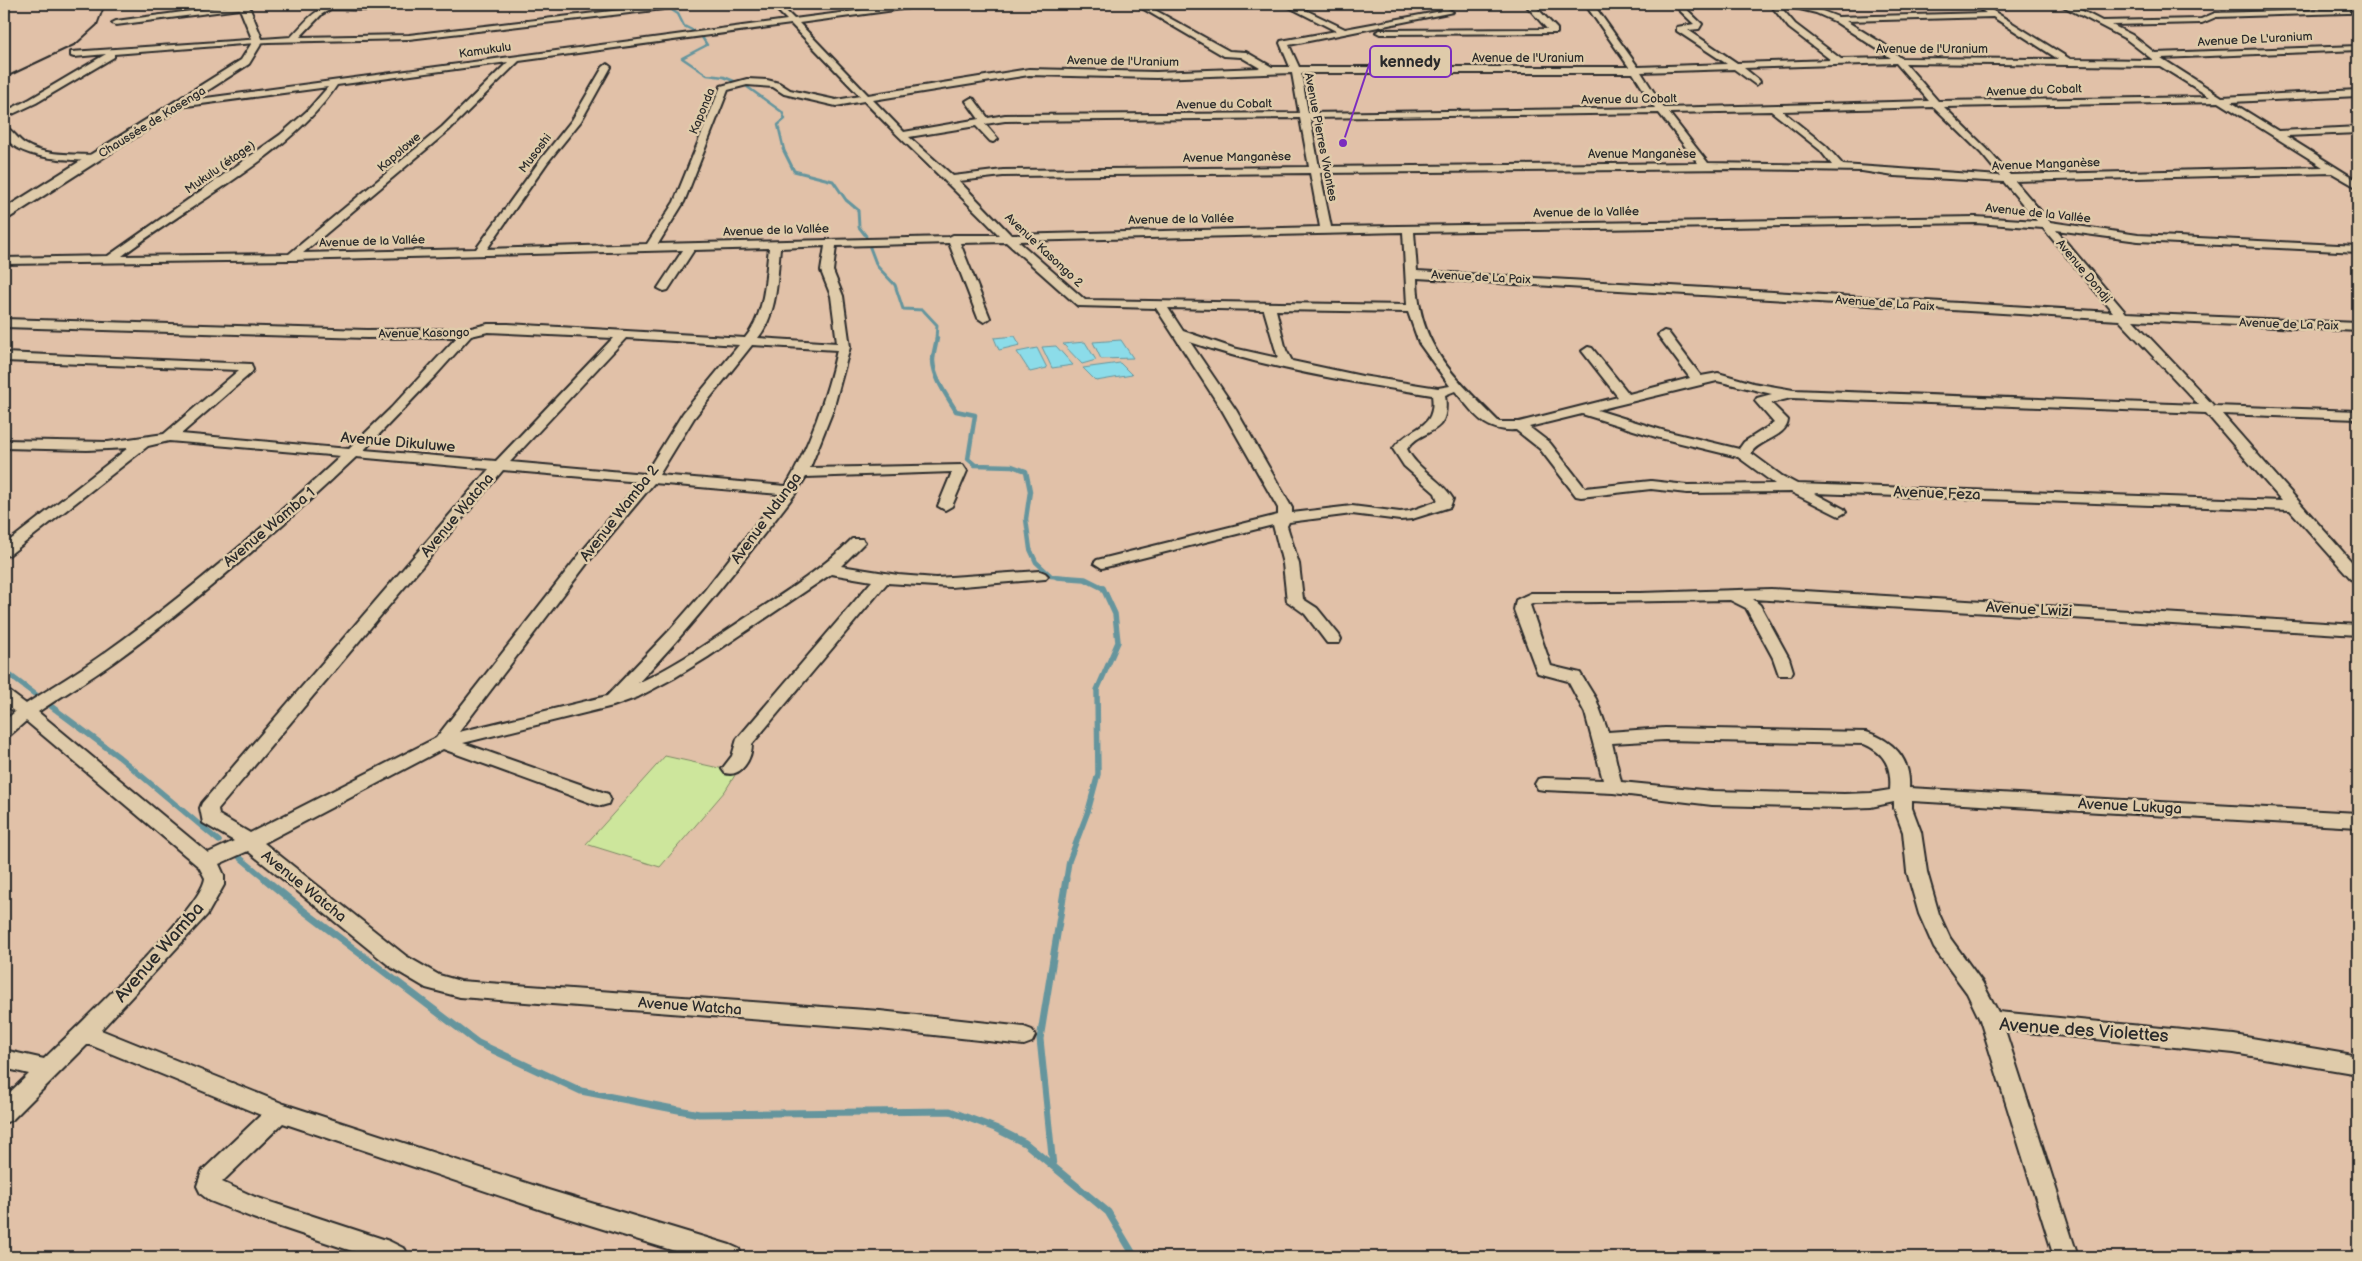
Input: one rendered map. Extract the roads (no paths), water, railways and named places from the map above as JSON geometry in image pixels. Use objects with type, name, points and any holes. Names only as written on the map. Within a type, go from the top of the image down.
[{"type":"main road","points":[[243,5],[258,41]]},
{"type":"main road","name":"Chaussée de Kasenga","points":[[4,215],[245,62],[258,41]]},
{"type":"street","points":[[294,39],[319,12],[330,7],[368,8],[415,4]]},
{"type":"street","points":[[74,54],[294,39],[410,37],[591,12],[689,4]]},
{"type":"street","name":"Avenue Kasongo 2","points":[[775,4],[902,135],[951,178],[1007,237],[1082,303],[1161,306],[1413,309]]},
{"type":"street","name":"Kamukulu","points":[[179,104],[924,4]]},
{"type":"street","points":[[1139,4],[1227,54],[1243,54],[1270,70]]},
{"type":"street","points":[[1287,4],[1341,30],[1378,32],[1554,31],[1529,4]]},
{"type":"street","name":"Avenue Pierres Vivantes","points":[[1326,230],[1296,71],[1284,43],[1341,30],[1449,12],[1447,9],[1435,4]]},
{"type":"street","points":[[1589,4],[1662,111],[1705,166]]},
{"type":"street","points":[[1677,4],[1698,24],[1696,27],[1680,29],[1737,66],[1756,82]]},
{"type":"street","points":[[1774,4],[1792,26],[1839,62]]},
{"type":"street","name":"Avenue Dondji","points":[[1783,4],[1818,11],[1837,19],[1882,47],[1898,61],[1936,104],[1970,135],[2005,179],[2124,318],[2262,466],[2294,506],[2358,578]]},
{"type":"street","points":[[1977,4],[2067,61]]},
{"type":"street","points":[[2063,4],[2137,42],[2162,63],[2358,185]]},
{"type":"street","points":[[2223,4],[2246,14]]},
{"type":"street","points":[[2333,4],[2357,17]]},
{"type":"street","points":[[116,23],[243,5]]},
{"type":"street","points":[[1934,8],[1948,16]]},
{"type":"street","points":[[2100,23],[2202,21],[2212,15],[2348,11]]},
{"type":"street","points":[[1837,19],[1997,15]]},
{"type":"street","name":"Avenue De L'uranium","points":[[2153,56],[2358,48]]},
{"type":"street","points":[[4,115],[33,101],[117,51]]},
{"type":"street","name":"Kapolowe","points":[[292,257],[445,129],[516,59]]},
{"type":"street","name":"Avenue de l'Uranium","points":[[866,98],[1029,72],[1156,75],[1270,70],[1635,70],[1898,61],[2162,63]]},
{"type":"street","name":"Musoshi","points":[[479,252],[544,161],[576,122],[607,67]]},
{"type":"street","name":"Kaponda","points":[[651,247],[679,202],[723,96],[724,88],[736,83],[754,82],[772,84],[787,92],[836,103],[866,98]]},
{"type":"street","name":"Mukulu (étage)","points":[[110,260],[154,226],[211,190],[292,130],[308,117],[334,84]]},
{"type":"street","name":"Avenue du Cobalt","points":[[902,135],[981,121],[1035,116],[1106,118],[1662,111],[2219,99],[2358,93]]},
{"type":"street","points":[[971,101],[993,139]]},
{"type":"street","points":[[1774,109],[1823,148],[1840,168]]},
{"type":"street","points":[[4,129],[9,138],[17,145],[33,151],[51,155],[95,158]]},
{"type":"street","points":[[2276,134],[2358,130]]},
{"type":"street","name":"Avenue Manganèse","points":[[951,178],[1033,172],[1314,168],[1705,166],[1840,168],[2005,179],[2050,176],[2334,170]]},
{"type":"street","name":"Avenue de la Vallée","points":[[4,261],[292,257],[953,238],[1326,230],[1976,220],[2045,225],[2138,238],[2358,249]]},
{"type":"street","points":[[1408,229],[1413,309],[1418,327],[1434,358],[1459,388],[1494,425],[1507,428],[1698,380],[1718,377],[1751,387],[1793,394],[2358,415]]},
{"type":"street","points":[[953,238],[984,318]]},
{"type":"street","name":"Avenue Ndunga","points":[[613,700],[676,634],[711,593],[790,491],[801,473],[826,410],[844,347],[838,296],[827,271],[831,242]]},
{"type":"street","name":"Avenue Wamba 2","points":[[442,742],[590,551],[649,480],[688,416],[750,342],[766,312],[775,244]]},
{"type":"street","points":[[664,288],[691,246]]},
{"type":"street","name":"Avenue de La Paix","points":[[1412,274],[1525,279],[2124,318],[2358,327]]},
{"type":"street","points":[[1161,306],[1229,410],[1279,495],[1286,512],[1280,526],[1291,564],[1295,601],[1312,611],[1333,639]]},
{"type":"street","points":[[1270,307],[1280,350],[1287,364]]},
{"type":"street","name":"Avenue Kasongo","points":[[4,324],[367,334],[467,333],[486,328],[508,328],[844,347]]},
{"type":"street","name":"Avenue Wamba 1","points":[[4,731],[37,704],[157,621],[321,484],[354,454],[467,333]]},
{"type":"street","points":[[1178,333],[1229,351],[1362,380],[1438,392],[1459,388]]},
{"type":"street","name":"Avenue Watcha","points":[[622,334],[498,467],[209,808],[210,818],[250,842],[399,962],[433,982],[460,989],[880,1020],[1024,1036]]},
{"type":"street","points":[[1664,335],[1698,380]]},
{"type":"street","points":[[1588,351],[1626,398]]},
{"type":"street","points":[[4,357],[247,367],[247,370],[168,436]]},
{"type":"street","points":[[1102,563],[1284,518],[1352,510],[1400,516],[1412,515],[1445,504],[1446,499],[1436,484],[1411,467],[1400,449],[1403,443],[1423,433],[1434,423],[1440,410],[1438,392]]},
{"type":"street","points":[[1743,454],[1749,445],[1774,431],[1781,424],[1781,420],[1762,401],[1767,398],[1793,394]]},
{"type":"street","points":[[1583,410],[1661,434],[1743,454],[1752,459],[1765,471],[1793,488],[1839,512]]},
{"type":"street","name":"Avenue Feza","points":[[1519,426],[1545,446],[1580,493],[1651,485],[1687,489],[1793,488],[2294,506]]},
{"type":"street","name":"Avenue Dikuluwe","points":[[4,444],[122,446],[142,444],[168,436],[498,467],[790,491]]},
{"type":"street","points":[[4,552],[142,444]]},
{"type":"street","points":[[801,473],[958,468],[960,471],[945,506]]},
{"type":"street","points":[[4,696],[37,704],[206,862],[250,842],[442,742],[613,700],[639,691],[671,673],[830,569],[857,542]]},
{"type":"street","points":[[830,569],[882,578],[945,582],[1040,576]]},
{"type":"street","points":[[731,769],[743,756],[743,743],[882,578]]},
{"type":"street","name":"Avenue Lwizi","points":[[1600,738],[1589,702],[1578,682],[1567,674],[1544,669],[1525,619],[1522,602],[1540,597],[1771,594],[2358,630]]},
{"type":"street","points":[[1732,595],[1752,605],[1781,658],[1785,670]]},
{"type":"street","points":[[1613,787],[1610,767],[1600,738],[1665,734],[1866,738],[1879,743],[1898,763],[1901,776],[1903,808],[1913,839],[1917,872],[1929,914],[1941,942],[1975,988],[1991,1020]]},
{"type":"street","points":[[442,742],[601,799]]},
{"type":"street","name":"Avenue Lukuga","points":[[1544,784],[1613,787],[1712,798],[1844,801],[1901,795],[2260,813],[2358,820]]},
{"type":"street","name":"Avenue Wamba","points":[[4,1113],[145,971],[200,908],[211,892],[215,878],[215,872],[206,862]]},
{"type":"street","name":"Avenue des Violettes","points":[[2066,1257],[1991,1020],[2234,1044],[2358,1065]]},
{"type":"street","points":[[85,1033],[279,1112],[548,1201],[730,1257]]},
{"type":"street","points":[[4,1059],[49,1069]]},
{"type":"street","points":[[279,1112],[218,1170],[210,1179],[209,1186],[218,1193],[253,1207],[380,1249],[396,1257]]},
{"type":"water","points":[[1015,336],[1020,345],[999,350],[994,338]]},
{"type":"water","points":[[1121,340],[1133,358],[1101,359],[1093,342]]},
{"type":"water","points":[[1085,342],[1096,360],[1082,364],[1063,344]]},
{"type":"water","points":[[1056,346],[1073,365],[1052,368],[1042,347]]},
{"type":"water","points":[[1037,348],[1047,368],[1030,372],[1017,352]]},
{"type":"water","points":[[1120,363],[1132,375],[1096,381],[1083,368]]},
{"type":"waterway","points":[[666,4],[667,7],[678,14],[684,26],[700,34],[707,45],[682,58],[707,75],[724,77],[746,86],[782,112],[785,119],[778,125],[784,150]]},
{"type":"waterway","points":[[783,149],[794,171],[833,181],[846,200],[858,210],[859,227],[866,236]]},
{"type":"waterway","points":[[869,245],[877,266],[895,285],[903,309],[923,310],[937,325],[936,339]]},
{"type":"waterway","points":[[937,338],[933,361],[938,381],[956,411],[975,415],[968,459],[975,465],[1012,466],[1026,471],[1030,491],[1026,519],[1030,549],[1036,562],[1051,576],[1071,578]]},
{"type":"waterway","points":[[1057,577],[1071,578]]},
{"type":"waterway","points":[[1066,880],[1069,861],[1088,811],[1098,774],[1097,690],[1118,642],[1115,614],[1103,588],[1085,579],[1071,578]]},
{"type":"waterway","points":[[4,671],[119,757],[219,841]]},
{"type":"waterway","points":[[238,856],[267,880]]},
{"type":"waterway","points":[[265,879],[304,911],[478,1043],[581,1091],[699,1114],[950,1111],[995,1128],[1025,1143],[1108,1212],[1135,1257]]},
{"type":"waterway","points":[[1053,1166],[1040,1039],[1066,879]]},
{"type":"railway","points":[[4,78],[76,44],[97,25],[105,4]]},
{"type":"place","name":"kennedy","points":[[1343,143]]}]
